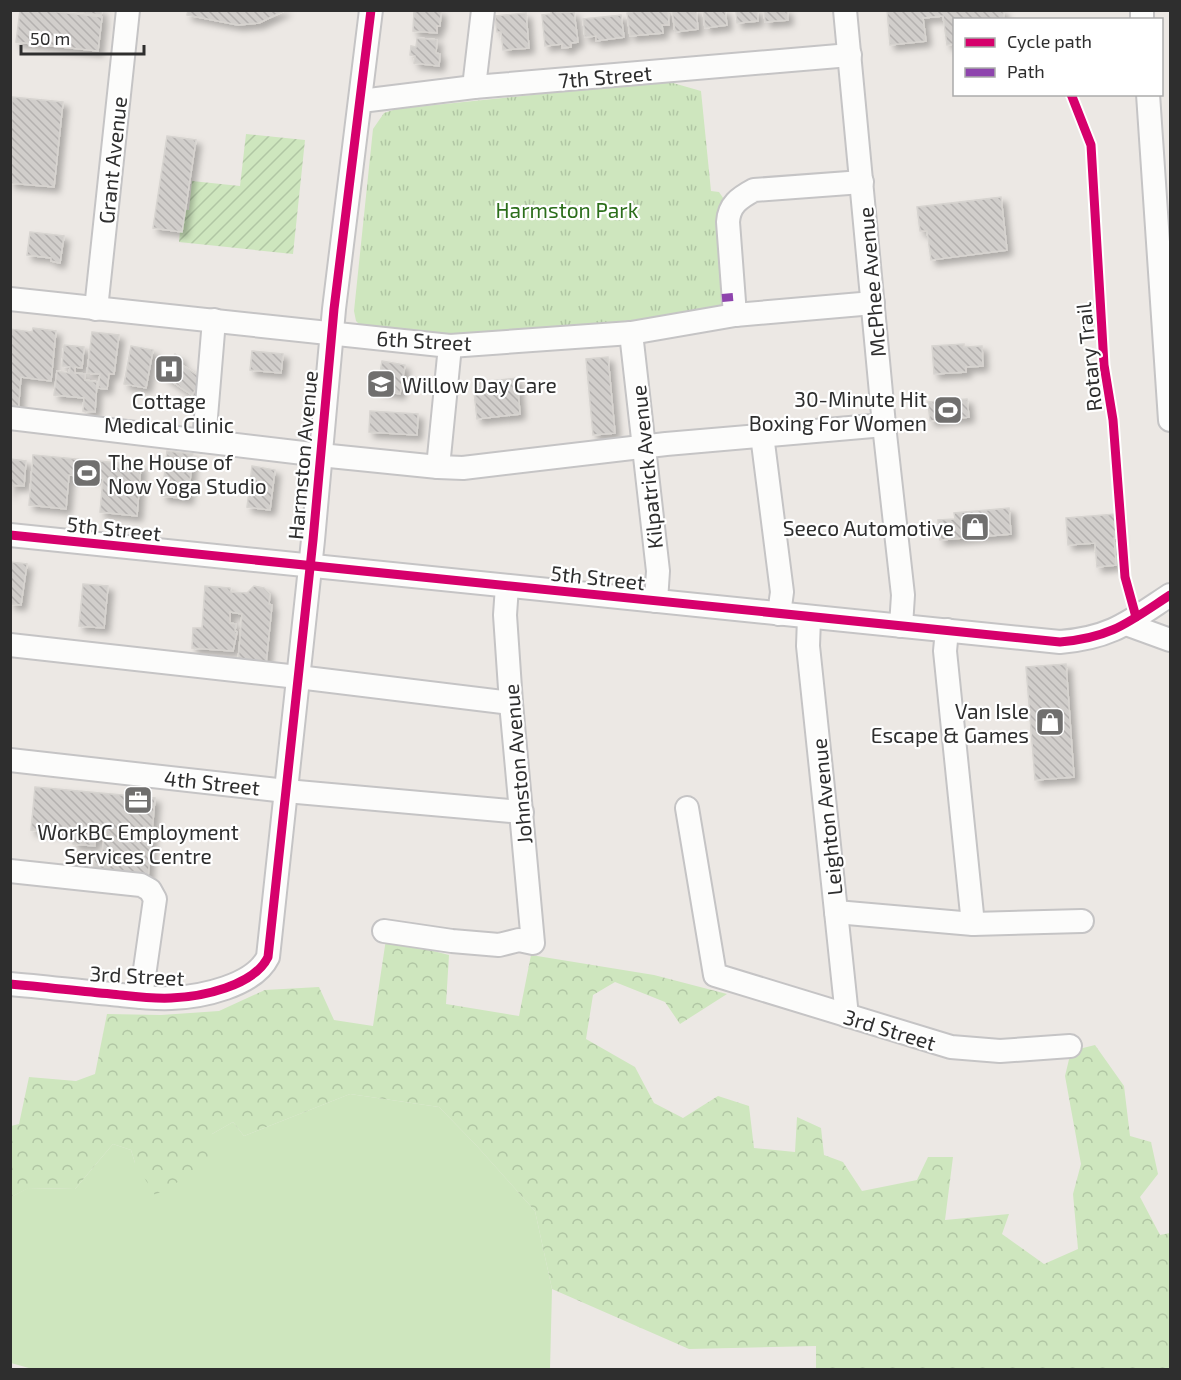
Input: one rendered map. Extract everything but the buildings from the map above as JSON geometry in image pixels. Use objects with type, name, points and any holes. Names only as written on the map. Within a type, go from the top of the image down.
[{"type":"street","name":"Grant Avenue","points":[[96,309],[128,10]]},
{"type":"street","name":"Harmston Avenue","points":[[258,972],[268,957],[310,566],[332,333],[371,10]]},
{"type":"street","points":[[474,87],[483,10]]},
{"type":"street","name":"McPhee Avenue","points":[[845,10],[884,425],[903,595],[901,626]]},
{"type":"street","name":"7th Street","points":[[361,101],[474,87],[850,55]]},
{"type":"street","points":[[1148,96],[1170,420]]},
{"type":"street","points":[[735,315],[728,222],[730,208],[740,198],[754,190],[862,182]]},
{"type":"street","name":"6th Street","points":[[10,299],[450,345],[631,333],[735,315],[873,303]]},
{"type":"street","points":[[204,441],[214,320]]},
{"type":"street","name":"Kilpatrick Avenue","points":[[631,333],[658,571],[656,601]]},
{"type":"street","points":[[438,467],[450,345]]},
{"type":"street","points":[[10,418],[320,455],[463,468],[643,447],[884,425]]},
{"type":"street","points":[[762,435],[782,592],[779,614]]},
{"type":"street","name":"5th Street","points":[[10,535],[1060,642],[1095,638],[1126,624],[1170,595]]},
{"type":"street","name":"Johnston Avenue","points":[[384,931],[499,945],[519,940],[533,943],[511,703],[505,615],[507,586]]},
{"type":"street","name":"Leighton Avenue","points":[[809,618],[808,646],[847,1016]]},
{"type":"street","points":[[1126,624],[1170,640]]},
{"type":"street","points":[[947,630],[945,651],[973,924]]},
{"type":"street","points":[[10,645],[511,703]]},
{"type":"street","name":"4th Street","points":[[10,760],[286,791],[522,812]]},
{"type":"street","name":"3rd Street","points":[[687,808],[715,975],[951,1047],[1000,1052],[1070,1047]]},
{"type":"street","points":[[10,871],[141,885],[150,890],[155,899],[141,997]]},
{"type":"street","points":[[836,912],[973,924],[1082,921]]},
{"type":"street","name":"3rd Street","points":[[10,984],[169,999],[200,995],[220,989],[258,972]]},
{"type":"green space","name":"Harmston Park","points":[[666,81],[701,91],[711,191],[719,192],[730,208],[733,300],[717,311],[576,326],[433,336],[361,326],[356,321],[354,311],[373,129],[384,113],[396,109]]},
{"type":"green space","points":[[246,134],[305,140],[293,254],[179,242],[182,209],[189,210],[192,181],[240,186]]},
{"type":"green space","points":[[386,939],[449,955],[446,1004],[519,1016],[531,955],[654,975],[727,994],[680,1024],[665,1002],[615,982],[593,995],[586,1039],[635,1067],[654,1103],[683,1118],[718,1096],[749,1106],[754,1148],[795,1152],[797,1117],[821,1128],[824,1155],[843,1162],[862,1191],[917,1180],[928,1157],[953,1157],[945,1220],[1009,1214],[1002,1234],[1044,1264],[1078,1249],[1073,1194],[1081,1164],[1065,1076],[1071,1051],[1095,1045],[1124,1086],[1130,1136],[1151,1142],[1158,1174],[1140,1197],[1160,1235],[1170,1233],[1170,1369],[816,1370],[816,1346],[689,1349],[552,1289],[535,1211],[439,1107],[350,1094],[244,1136],[233,1122],[212,1134],[206,1166],[155,1195],[135,1163],[131,1150],[113,1144],[75,1189],[29,1188],[11,1197],[11,1126],[19,1124],[29,1077],[76,1081],[95,1074],[107,1014],[161,1015],[219,1011],[265,990],[319,987],[334,1020],[373,1026]]},
{"type":"green space","points":[[350,1094],[439,1107],[535,1211],[552,1289],[550,1369],[36,1370],[11,1363],[11,1197],[28,1188],[75,1189],[113,1144],[131,1150],[135,1163],[212,1134],[233,1122],[244,1136]]},
{"type":"marked path","points":[[722,298],[733,297]]},
{"type":"cycle path","points":[[10,984],[148,998],[183,997],[226,988],[239,982],[261,967],[268,957],[313,540],[334,309],[371,10]]},
{"type":"cycle path","name":"Rotary Trail","points":[[1072,96],[1091,145],[1104,365],[1113,420],[1125,577],[1136,617]]},
{"type":"cycle path","points":[[10,535],[1060,642],[1093,637],[1119,627],[1170,595]]},
{"type":"place","name":"Cottage Medical Clinic","points":[[169,369]]},
{"type":"place","name":"Willow Day Care","points":[[381,384]]},
{"type":"place","name":"30-Minute Hit Boxing For Women","points":[[948,410]]},
{"type":"place","name":"The House of Now Yoga Studio","points":[[87,473]]},
{"type":"place","name":"Seeco Automotive","points":[[975,527]]},
{"type":"place","name":"Van Isle Escape & Games","points":[[1050,722]]},
{"type":"place","name":"WorkBC Employment Services Centre","points":[[138,800]]}]
